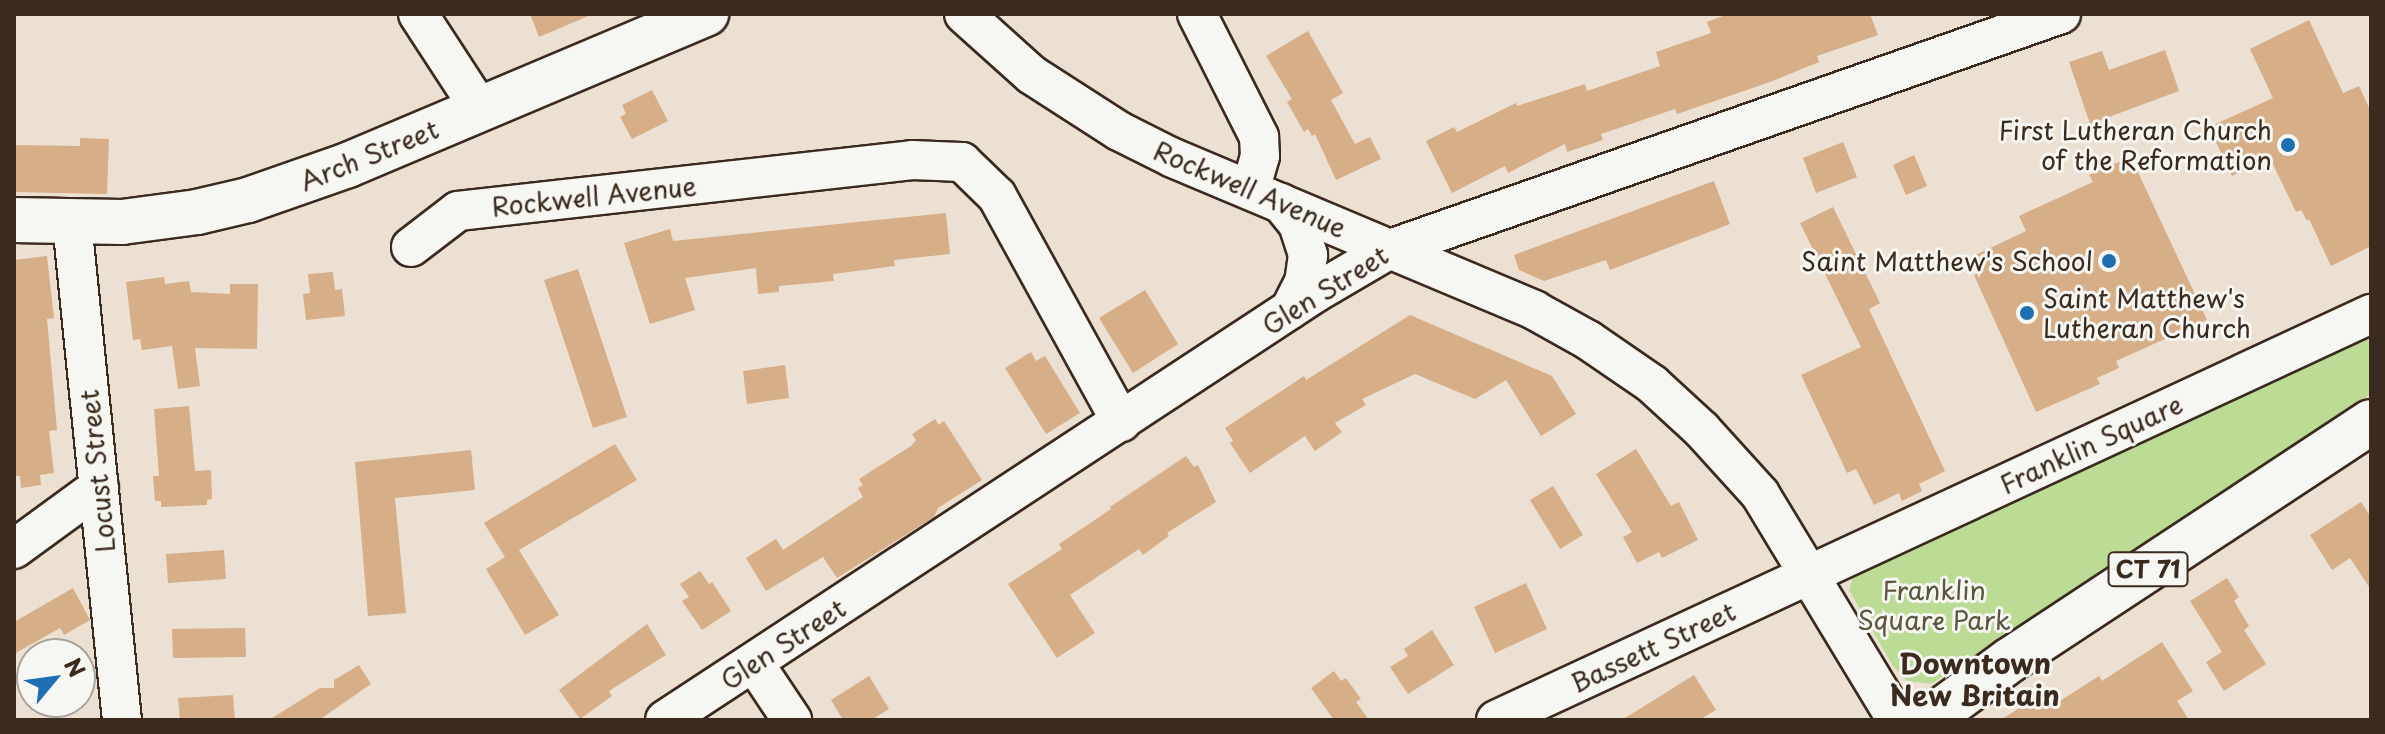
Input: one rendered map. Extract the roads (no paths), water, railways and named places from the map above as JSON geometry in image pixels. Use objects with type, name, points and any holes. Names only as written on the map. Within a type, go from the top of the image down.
[{"type":"main road","name":"Arch Street","points":[[14,220],[72,222],[160,218],[248,200],[329,172],[706,14]]},
{"type":"main road","name":"CT 71","points":[[1928,720],[2001,666],[2371,422]]},
{"type":"street","points":[[418,14],[480,109]]},
{"type":"street","name":"Rockwell Avenue","points":[[964,14],[1025,69],[1096,118],[1165,154],[1548,317],[1652,384],[1702,430],[1760,494],[1897,720]]},
{"type":"street","points":[[1197,14],[1259,137],[1266,197],[1298,224],[1308,255],[1304,282],[1290,310]]},
{"type":"street","name":"Glen Street","points":[[665,720],[1290,310],[1390,249],[2061,14]]},
{"type":"street","name":"Rockwell Avenue","points":[[411,247],[458,211],[912,160],[962,162],[997,196],[1121,422]]},
{"type":"street","name":"Locust Street","points":[[72,222],[122,720]]},
{"type":"street","name":"Franklin Square","points":[[1810,574],[2371,314]]},
{"type":"street","points":[[14,549],[99,487]]},
{"type":"street","name":"Bassett Street","points":[[1496,720],[1810,574]]},
{"type":"street","points":[[754,663],[792,720]]},
{"type":"place","name":"First Lutheran Church of the Reformation","points":[[2288,145]]},
{"type":"place","name":"Saint Matthew's School","points":[[2109,261]]},
{"type":"place","name":"Saint Matthew's Lutheran Church","points":[[2027,313]]},
{"type":"district","name":"Downtown New Britain","points":[[1975,679]]},
{"type":"park label","name":"Franklin Square Park","points":[[1934,605]]}]
